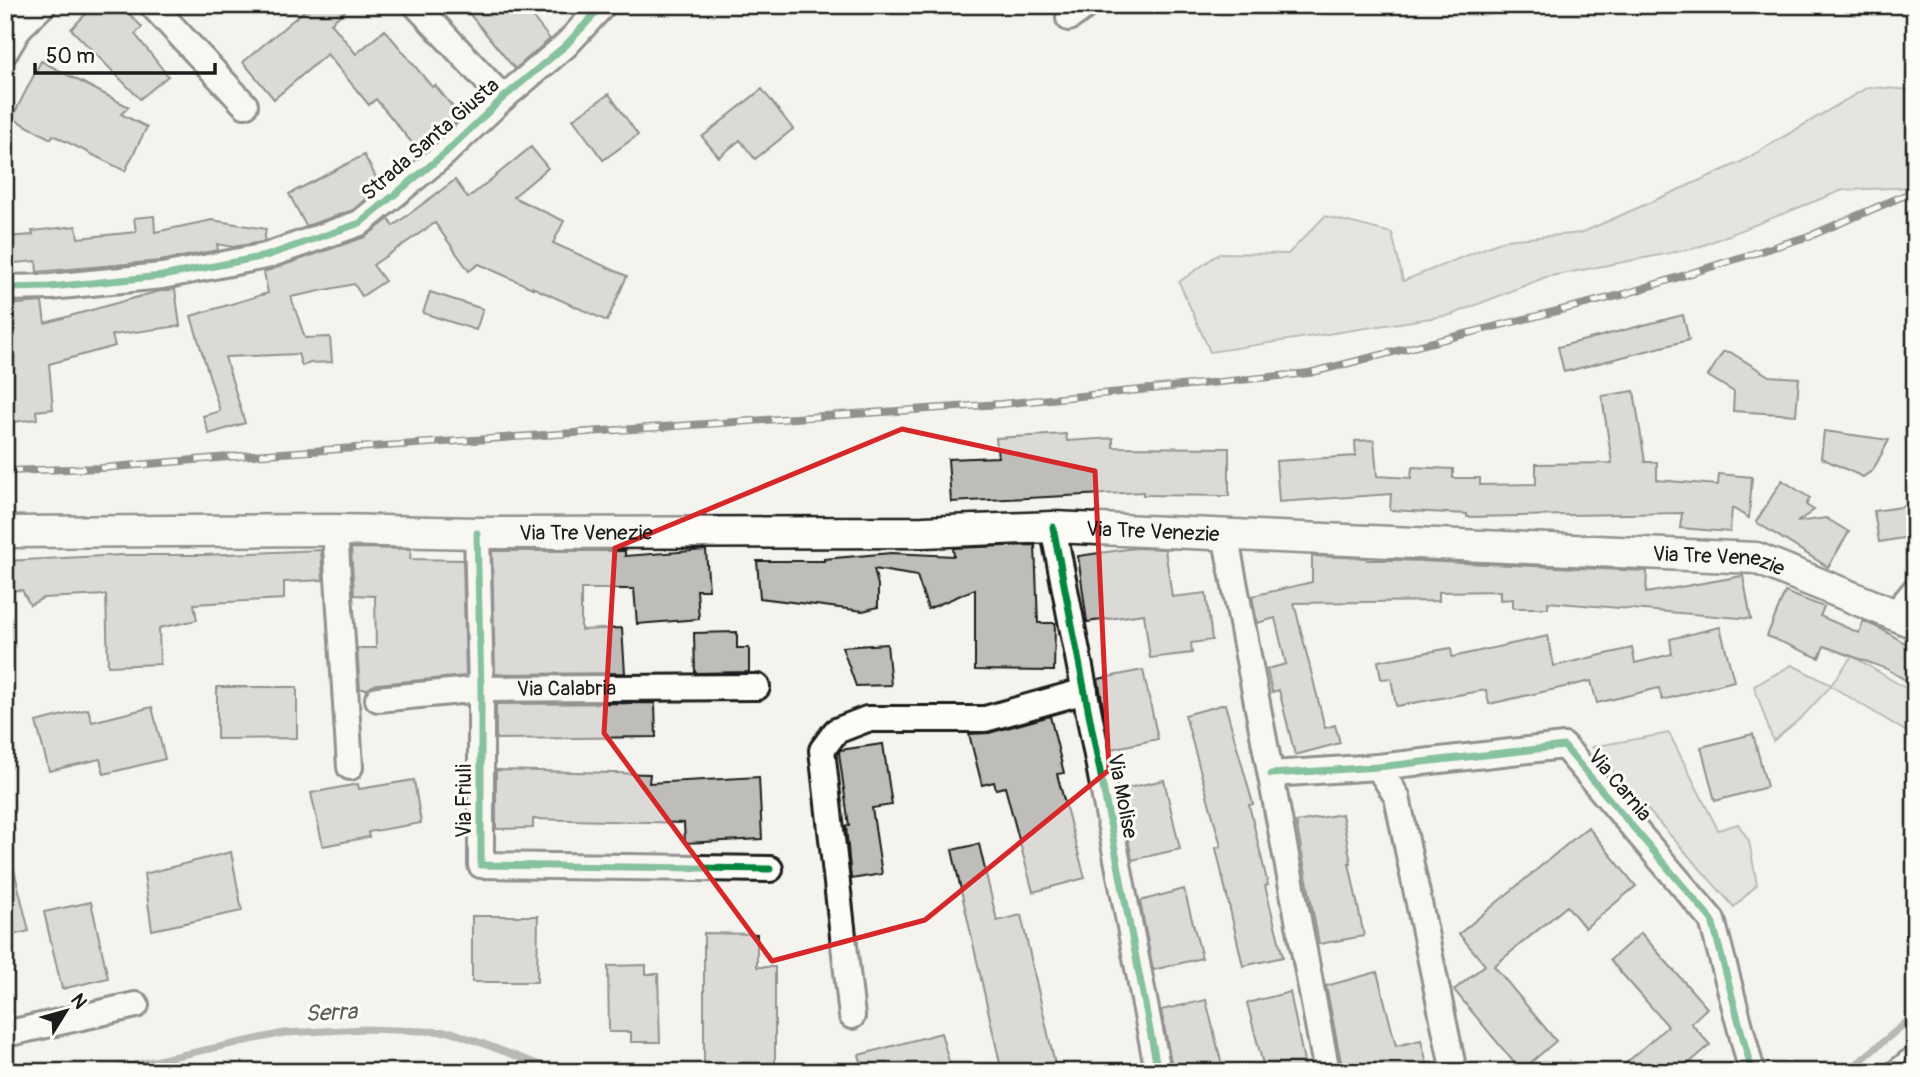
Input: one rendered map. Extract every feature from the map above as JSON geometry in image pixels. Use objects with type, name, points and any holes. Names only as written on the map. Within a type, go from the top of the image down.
[{"type":"main road","name":"Via Tre Venezie","points":[[5,532],[923,532],[1053,527],[1756,558],[1904,619]]},
{"type":"street","points":[[5,52],[20,27],[43,5]]},
{"type":"street","points":[[152,5],[245,105]]},
{"type":"street","points":[[416,5],[503,98]]},
{"type":"street","name":"Strada Santa Giusta","points":[[5,288],[162,275],[201,268],[266,256],[360,223],[443,155],[503,98],[565,45],[603,5]]},
{"type":"street","name":"Via Molise","points":[[1053,527],[1158,1072]]},
{"type":"street","points":[[335,530],[350,767]]},
{"type":"street","name":"Via Friuli","points":[[477,533],[481,689],[481,865],[770,869]]},
{"type":"street","points":[[1225,534],[1328,1072]]},
{"type":"street","points":[[1904,619],[1915,590]]},
{"type":"street","name":"Via Calabria","points":[[378,699],[481,689],[757,687]]},
{"type":"street","points":[[852,1016],[822,750],[836,731],[867,719],[985,719],[1085,691]]},
{"type":"street","name":"Via Carnia","points":[[1271,774],[1378,767],[1564,746],[1712,920],[1752,1072]]},
{"type":"street","points":[[1378,767],[1397,797],[1454,1072]]},
{"type":"street","points":[[5,1034],[136,1005]]},
{"type":"street","points":[[1899,1072],[1915,1058]]},
{"type":"highlighted area","points":[[902,429],[1095,471],[1109,770],[925,920],[772,961],[604,733],[615,548]]},
{"type":"shaded area","points":[[1868,87],[1915,90],[1915,187],[1843,190],[1696,248],[1546,277],[1451,315],[1210,352],[1179,282],[1220,253],[1288,254],[1325,216],[1392,233],[1403,281],[1505,240],[1581,233],[1739,163]]},
{"type":"shaded area","points":[[1852,656],[1915,694],[1915,737],[1831,686],[1802,717],[1773,741],[1754,686],[1792,665],[1831,685]]},
{"type":"shaded area","points":[[1669,733],[1718,830],[1738,824],[1749,841],[1757,885],[1734,907],[1592,747]]},
{"type":"building","points":[[95,5],[121,5],[142,27],[135,34],[168,76],[140,99],[71,29]]},
{"type":"building","points":[[311,5],[352,5],[331,23],[356,54],[385,30],[432,87],[435,85],[461,117],[421,154],[376,99],[369,105],[327,54],[274,99],[243,62]]},
{"type":"building","points":[[462,5],[523,5],[550,39],[515,69]]},
{"type":"building","points":[[41,61],[129,107],[121,114],[147,127],[125,171],[53,135],[51,139],[12,118]]},
{"type":"building","points":[[762,89],[793,129],[755,159],[740,140],[719,157],[702,137]]},
{"type":"building","points":[[609,94],[638,135],[603,160],[573,119]]},
{"type":"building","points":[[531,147],[548,168],[513,197],[564,221],[553,243],[627,276],[607,321],[479,264],[469,271],[435,223],[373,265],[385,281],[362,296],[354,284],[291,297],[305,338],[330,337],[332,362],[302,366],[298,354],[225,357],[245,423],[209,434],[203,416],[220,411],[191,316],[268,293],[264,272],[365,237],[389,219],[393,226],[455,180],[468,198]]},
{"type":"building","points":[[364,155],[377,179],[370,182],[375,191],[353,210],[306,226],[289,194]]},
{"type":"building","points":[[154,216],[155,232],[212,220],[266,229],[264,241],[233,247],[217,244],[218,250],[160,261],[37,272],[36,261],[5,264],[5,237],[33,235],[32,231],[76,226],[78,238],[136,232],[134,218]]},
{"type":"building","points":[[175,289],[180,326],[112,335],[115,346],[49,364],[53,409],[36,411],[37,419],[5,423],[5,305],[42,302],[45,323]]},
{"type":"building","points":[[430,292],[483,309],[476,330],[423,313]]},
{"type":"building","points":[[1683,315],[1689,340],[1564,372],[1558,347]]},
{"type":"building","points":[[1723,352],[1730,352],[1769,376],[1799,378],[1796,415],[1733,411],[1734,392],[1708,376]]},
{"type":"building","points":[[1634,391],[1645,462],[1657,462],[1657,480],[1718,485],[1719,474],[1752,477],[1749,518],[1732,508],[1730,532],[1680,528],[1682,513],[1467,517],[1467,514],[1390,510],[1391,494],[1279,502],[1276,461],[1356,456],[1355,441],[1374,440],[1377,476],[1411,478],[1412,467],[1453,469],[1453,478],[1480,478],[1480,485],[1536,484],[1536,464],[1612,463],[1602,396]]},
{"type":"building","points":[[1824,431],[1889,440],[1873,470],[1863,477],[1821,458]]},
{"type":"building","points":[[1066,434],[1067,441],[1113,438],[1113,447],[1229,448],[1229,496],[1143,495],[1143,492],[951,502],[948,459],[998,457],[996,438]]},
{"type":"building","points":[[1782,480],[1810,498],[1806,505],[1814,510],[1797,522],[1826,518],[1849,532],[1828,567],[1756,522]]},
{"type":"building","points":[[1915,505],[1915,536],[1879,542],[1874,511]]},
{"type":"building","points":[[1035,545],[1038,623],[1055,623],[1054,671],[975,670],[975,589],[928,609],[917,576],[874,569],[878,585],[878,607],[863,611],[760,598],[757,561],[824,561],[891,553],[954,556],[953,548]]},
{"type":"building","points":[[351,548],[411,549],[410,559],[463,560],[466,676],[377,684],[368,689],[360,689],[357,648],[376,648],[375,596],[354,595]]},
{"type":"building","points":[[1135,548],[1165,549],[1172,597],[1206,593],[1212,640],[1191,643],[1192,653],[1150,658],[1144,614],[1087,622],[1078,556]]},
{"type":"building","points":[[321,550],[323,580],[284,582],[284,599],[194,604],[197,620],[159,628],[160,664],[108,666],[106,595],[43,598],[30,605],[22,590],[5,591],[5,561]]},
{"type":"building","points":[[706,550],[709,590],[697,590],[699,619],[637,624],[634,589],[581,589],[581,630],[622,628],[625,673],[495,674],[492,551],[625,551],[625,556]]},
{"type":"building","points":[[1312,556],[1647,571],[1646,593],[1743,576],[1751,619],[1548,602],[1548,608],[1513,608],[1513,599],[1500,600],[1500,591],[1439,592],[1439,601],[1294,603],[1325,728],[1335,725],[1340,743],[1295,755],[1279,690],[1272,692],[1267,669],[1286,664],[1275,618],[1257,623],[1252,596],[1312,582]]},
{"type":"building","points":[[1785,592],[1824,607],[1820,616],[1859,633],[1863,621],[1915,649],[1915,686],[1887,669],[1824,646],[1819,658],[1767,636]]},
{"type":"building","points":[[1720,627],[1734,681],[1662,700],[1659,688],[1597,703],[1591,681],[1489,704],[1486,690],[1396,706],[1391,678],[1381,679],[1378,661],[1451,648],[1452,657],[1548,636],[1554,666],[1632,648],[1635,663],[1672,654],[1670,639]]},
{"type":"building","points":[[737,632],[737,648],[749,648],[749,672],[695,673],[694,633]]},
{"type":"building","points":[[887,644],[891,685],[856,686],[842,647]]},
{"type":"building","points":[[1143,670],[1158,739],[1111,749],[1098,679]]},
{"type":"building","points":[[217,687],[297,687],[297,738],[217,739]]},
{"type":"building","points":[[655,703],[656,737],[496,739],[496,704]]},
{"type":"building","points":[[1225,704],[1253,804],[1249,805],[1283,957],[1243,966],[1216,848],[1221,846],[1185,715]]},
{"type":"building","points":[[152,707],[165,759],[104,774],[100,759],[49,771],[36,722],[88,709],[92,722]]},
{"type":"building","points":[[1050,716],[1064,773],[1057,774],[1085,878],[1033,892],[1005,787],[996,789],[994,782],[982,785],[969,734],[989,733]]},
{"type":"building","points":[[1753,734],[1767,787],[1715,801],[1701,747]]},
{"type":"building","points":[[883,744],[892,805],[872,808],[882,874],[851,879],[846,826],[849,826],[839,753],[840,750]]},
{"type":"building","points":[[496,770],[650,774],[649,783],[759,777],[762,839],[685,843],[684,823],[533,819],[533,828],[496,829]]},
{"type":"building","points":[[414,780],[421,823],[368,832],[369,837],[323,846],[311,793],[358,784],[359,789]]},
{"type":"building","points":[[1164,780],[1180,849],[1132,860],[1119,790]]},
{"type":"building","points":[[1342,814],[1364,936],[1319,944],[1296,822]]},
{"type":"building","points":[[1588,827],[1636,886],[1585,928],[1567,906],[1494,966],[1556,1041],[1521,1071],[1454,990],[1485,965],[1459,934]]},
{"type":"building","points":[[979,844],[997,921],[1021,915],[1056,1069],[1044,1072],[1002,1072],[952,850]]},
{"type":"building","points":[[231,852],[242,911],[152,930],[144,874]]},
{"type":"building","points":[[12,862],[29,931],[5,937],[5,863]]},
{"type":"building","points":[[1184,889],[1202,958],[1153,970],[1140,901]]},
{"type":"building","points":[[91,902],[108,978],[62,989],[44,912]]},
{"type":"building","points":[[472,916],[538,916],[537,982],[472,982]]},
{"type":"building","points":[[704,933],[757,934],[757,967],[775,967],[775,1072],[704,1072]]},
{"type":"building","points":[[1641,933],[1707,1008],[1691,1023],[1710,1045],[1679,1072],[1616,1072],[1668,1026],[1610,960]]},
{"type":"building","points":[[646,965],[646,974],[658,974],[660,1042],[631,1042],[631,1032],[609,1032],[608,966]]},
{"type":"building","points":[[1377,972],[1396,1046],[1421,1040],[1429,1072],[1343,1072],[1326,986]]},
{"type":"building","points":[[1290,992],[1306,1072],[1265,1072],[1247,1003]]},
{"type":"building","points":[[1206,1000],[1223,1069],[1211,1072],[1173,1072],[1161,1010]]},
{"type":"building","points":[[941,1033],[952,1072],[864,1072],[859,1055]]},
{"type":"waterway","name":"Serra","points":[[1847,1072],[1915,1015]]},
{"type":"waterway","name":"Serra","points":[[102,1072],[284,1033],[365,1029],[452,1032],[559,1072]]},
{"type":"railway","points":[[5,471],[102,468],[252,455],[1001,404],[1309,373],[1625,294],[1812,235],[1915,191]]},
{"type":"cycle path","points":[[5,288],[50,287],[162,276],[266,256],[360,223],[443,155],[503,98],[566,45],[603,5]]},
{"type":"cycle path","points":[[1053,527],[1158,1072]]},
{"type":"cycle path","points":[[477,533],[481,689],[481,865],[770,869]]},
{"type":"cycle path","points":[[1271,774],[1378,767],[1564,746],[1712,920],[1752,1072]]}]
